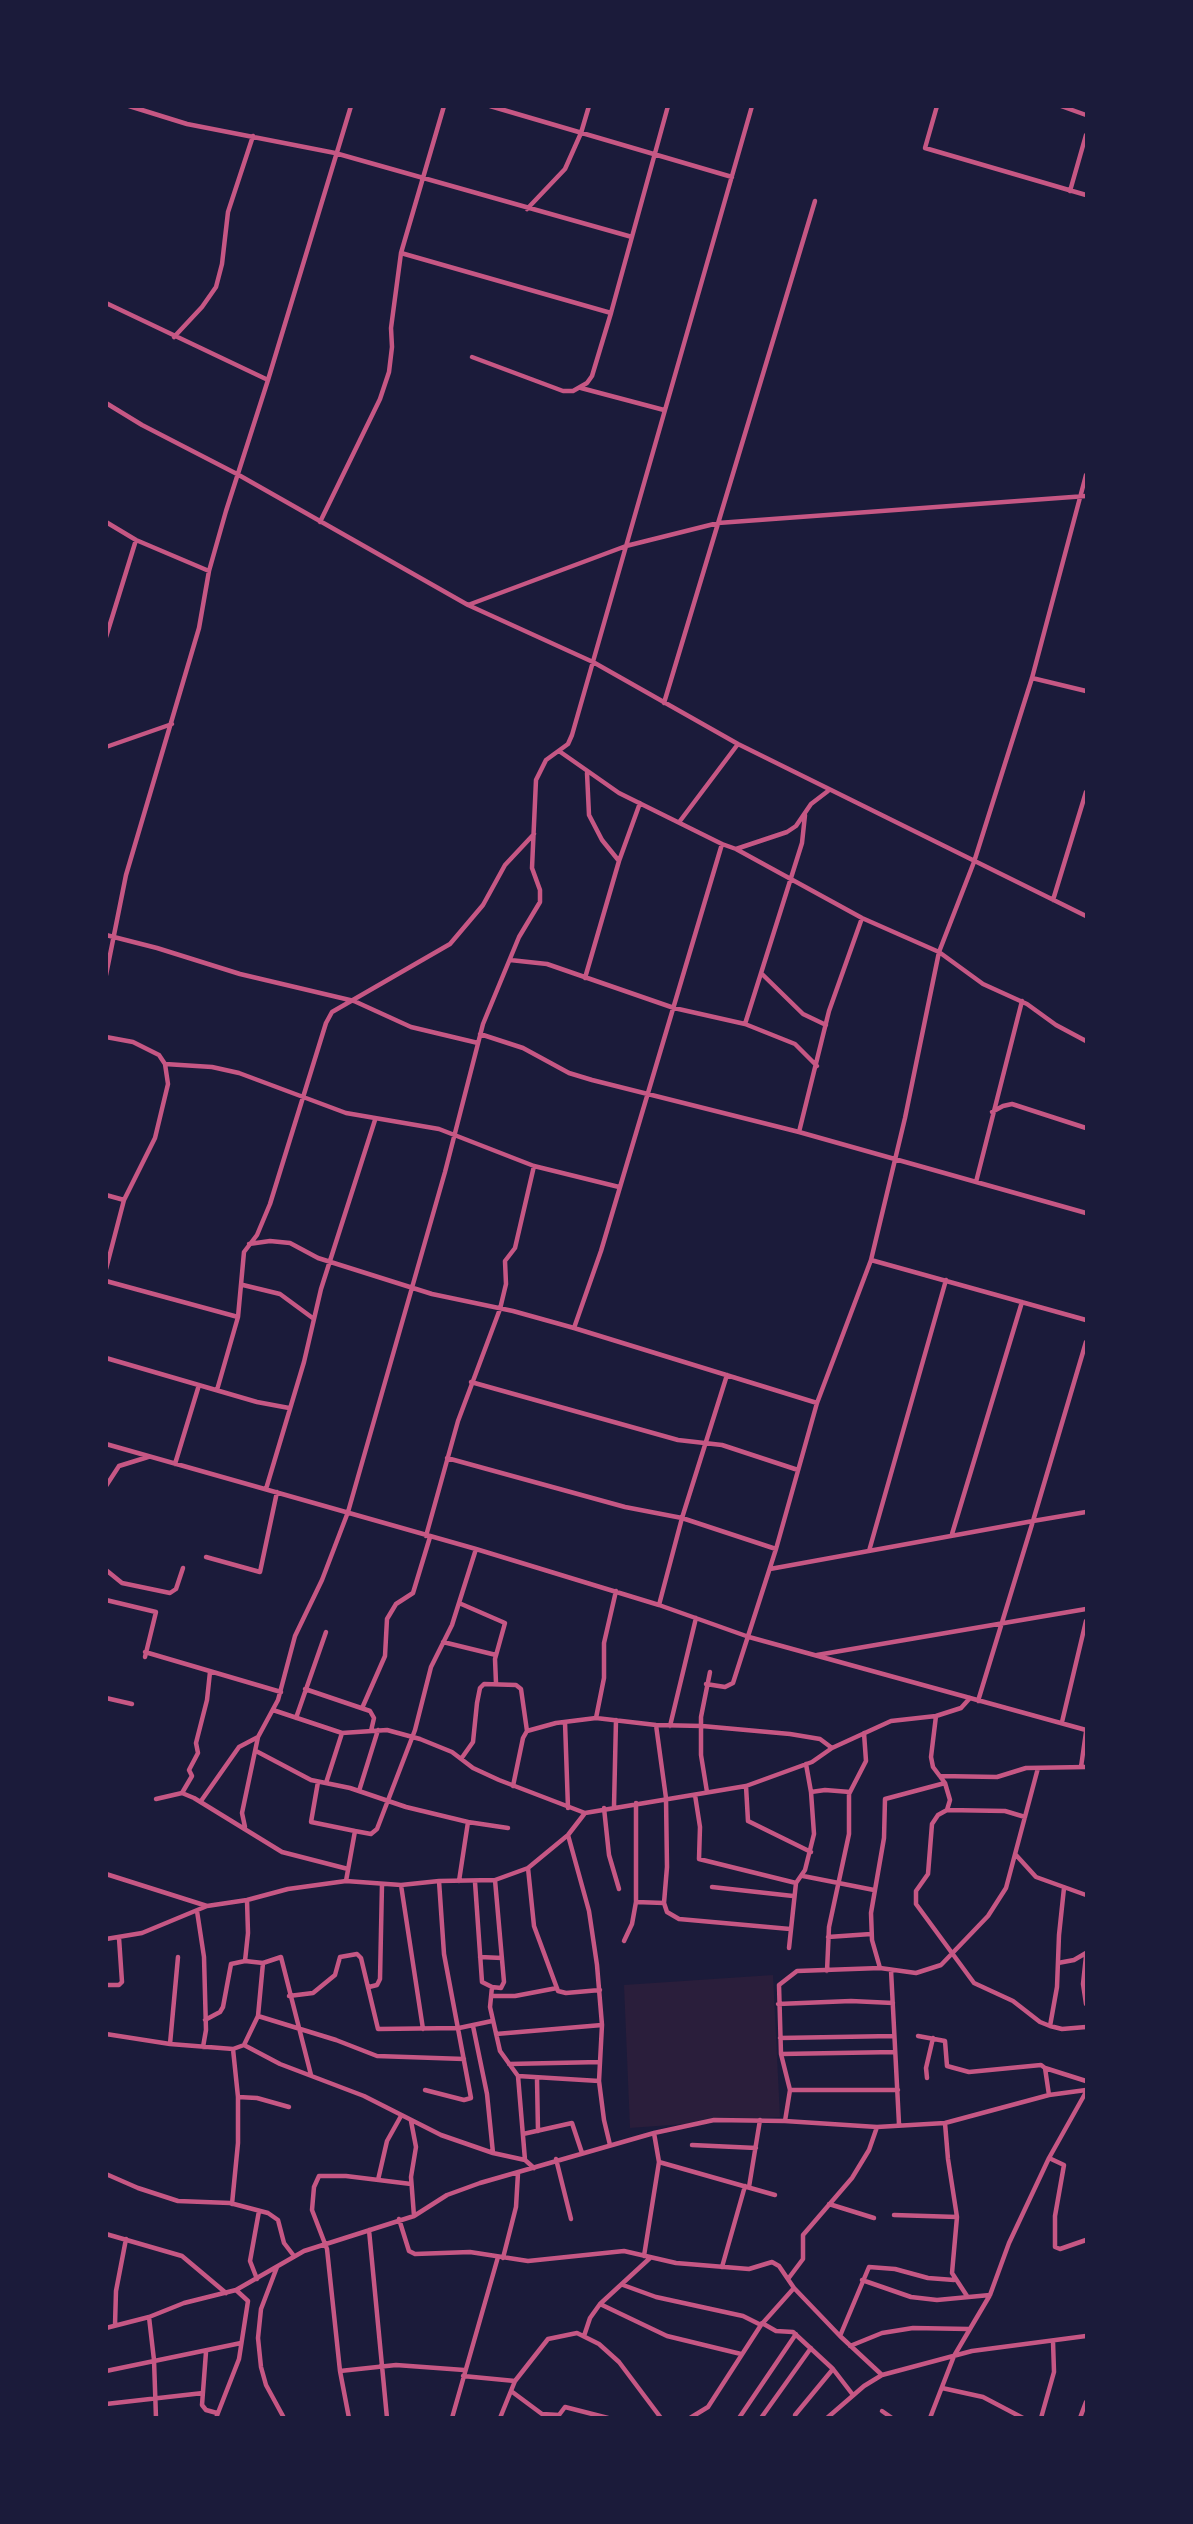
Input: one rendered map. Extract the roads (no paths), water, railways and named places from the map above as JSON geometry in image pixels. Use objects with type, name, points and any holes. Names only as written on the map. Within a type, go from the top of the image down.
[{"type":"street","points":[[129,106],[187,124],[335,153],[632,237]]},
{"type":"street","points":[[106,975],[126,875],[199,628],[209,570],[351,106]]},
{"type":"street","points":[[320,522],[380,399],[389,372],[392,347],[391,328],[401,253],[444,106]]},
{"type":"street","points":[[490,106],[732,177]]},
{"type":"street","points":[[527,208],[565,169],[582,133],[589,106]]},
{"type":"street","points":[[581,388],[592,376],[668,106]]},
{"type":"street","points":[[245,1827],[242,1814],[258,1737],[281,1692],[295,1636],[322,1580],[348,1512],[455,1134],[480,1034],[519,936],[540,902],[541,894],[532,867],[536,780],[546,760],[569,742],[753,106]]},
{"type":"street","points":[[937,106],[925,148],[1086,195]]},
{"type":"street","points":[[1061,106],[1086,115]]},
{"type":"street","points":[[1071,191],[1086,135]]},
{"type":"street","points":[[174,337],[202,307],[216,287],[222,264],[228,212],[253,136]]},
{"type":"street","points":[[664,703],[815,201]]},
{"type":"street","points":[[401,253],[611,313]]},
{"type":"street","points":[[106,303],[268,380]]},
{"type":"street","points":[[472,357],[563,391],[581,388],[664,410]]},
{"type":"street","points":[[106,404],[237,474],[468,605],[593,662],[738,744],[1086,916]]},
{"type":"street","points":[[706,1684],[725,1687],[733,1683],[776,1550],[817,1403],[872,1260],[939,952],[974,862],[1032,678],[1086,475]]},
{"type":"street","points":[[468,605],[626,546],[718,523],[1086,496]]},
{"type":"street","points":[[106,522],[136,540],[209,570]]},
{"type":"street","points":[[106,637],[136,540]]},
{"type":"street","points":[[1032,678],[1086,691]]},
{"type":"street","points":[[106,747],[172,724]]},
{"type":"street","points":[[680,821],[738,744]]},
{"type":"street","points":[[559,752],[587,773],[640,803],[736,849],[862,918],[939,952],[983,984],[1022,1001],[1086,1041]]},
{"type":"street","points":[[587,773],[589,815],[602,840],[619,861]]},
{"type":"street","points":[[736,849],[787,832],[804,815],[811,804],[828,790]]},
{"type":"street","points":[[1053,900],[1086,792]]},
{"type":"street","points":[[585,978],[619,861],[640,803]]},
{"type":"street","points":[[745,1024],[805,830],[804,815]]},
{"type":"street","points":[[217,1390],[238,1317],[243,1285],[242,1260],[249,1244],[257,1235],[270,1204],[326,1023],[333,1012],[354,1001],[375,985],[450,944],[483,905],[505,866],[534,834]]},
{"type":"street","points":[[574,1328],[601,1251],[722,844]]},
{"type":"street","points":[[799,1132],[826,1025],[862,918]]},
{"type":"street","points":[[106,935],[240,974],[354,1001],[411,1027],[478,1043]]},
{"type":"street","points":[[510,960],[547,964],[674,1008],[745,1024],[795,1044],[817,1066]]},
{"type":"street","points":[[762,974],[803,1014],[826,1025]]},
{"type":"street","points":[[976,1182],[1022,1001]]},
{"type":"street","points":[[480,1034],[532,1052],[570,1073],[799,1132],[1086,1213]]},
{"type":"street","points":[[106,1037],[150,1049],[159,1055],[168,1074],[167,1096],[155,1138],[140,1173],[124,1200],[106,1269]]},
{"type":"street","points":[[165,1064],[221,1069],[302,1095],[346,1113],[375,1120],[410,1123],[455,1134],[534,1166],[619,1187]]},
{"type":"street","points":[[992,1113],[1012,1104],[1086,1128]]},
{"type":"street","points":[[267,1489],[304,1362],[330,1261],[375,1120]]},
{"type":"street","points":[[363,1706],[383,1665],[387,1646],[384,1632],[387,1619],[396,1604],[413,1593],[447,1458],[471,1382],[500,1308],[506,1284],[505,1261],[515,1248],[534,1166]]},
{"type":"street","points":[[106,1195],[124,1200]]},
{"type":"street","points":[[249,1244],[281,1241],[330,1261],[412,1287],[459,1301],[500,1308],[574,1328],[817,1403]]},
{"type":"street","points":[[872,1260],[1086,1320]]},
{"type":"street","points":[[869,1551],[946,1280]]},
{"type":"street","points":[[106,1281],[238,1317]]},
{"type":"street","points":[[243,1285],[280,1294],[314,1319]]},
{"type":"street","points":[[952,1534],[1022,1302]]},
{"type":"street","points":[[978,1701],[1086,1342]]},
{"type":"street","points":[[106,1358],[289,1408]]},
{"type":"street","points":[[659,1605],[682,1518],[727,1375]]},
{"type":"street","points":[[471,1382],[678,1440],[723,1445],[798,1470]]},
{"type":"street","points":[[175,1464],[199,1385]]},
{"type":"street","points":[[106,1444],[616,1591],[749,1638],[1062,1722],[1086,1731],[1084,1767],[1038,1768],[998,1777],[940,1776]]},
{"type":"street","points":[[106,1486],[119,1466],[150,1456]]},
{"type":"street","points":[[447,1458],[625,1507],[682,1518],[776,1550]]},
{"type":"street","points":[[206,1557],[260,1572],[277,1492]]},
{"type":"street","points":[[770,1569],[952,1534],[1086,1512]]},
{"type":"street","points":[[318,1782],[311,1822],[367,1834],[376,1832],[412,1737],[431,1667],[459,1603],[476,1549]]},
{"type":"street","points":[[106,1570],[122,1583],[170,1593],[176,1589],[183,1568]]},
{"type":"street","points":[[596,1718],[604,1678],[604,1643],[616,1591]]},
{"type":"street","points":[[106,1607],[107,1600],[156,1612],[145,1655],[281,1692]]},
{"type":"street","points":[[459,1603],[505,1622],[496,1655],[496,1683]]},
{"type":"street","points":[[814,1655],[1086,1609]]},
{"type":"street","points":[[670,1726],[696,1618]]},
{"type":"street","points":[[1062,1722],[1086,1621]]},
{"type":"street","points":[[296,1718],[326,1632]]},
{"type":"street","points":[[443,1642],[496,1655]]},
{"type":"street","points":[[182,1793],[192,1776],[189,1770],[198,1753],[196,1740],[206,1708],[210,1672]]},
{"type":"street","points":[[707,1792],[701,1755],[706,1684],[710,1672]]},
{"type":"street","points":[[461,1759],[473,1742],[480,1688],[484,1684],[516,1685],[521,1689],[527,1731],[523,1738],[513,1786]]},
{"type":"street","points":[[305,1689],[363,1706],[373,1714],[371,1731]]},
{"type":"street","points":[[106,1698],[132,1704]]},
{"type":"street","points":[[273,1710],[342,1733],[356,1734],[378,1730],[412,1737],[440,1747],[484,1773],[513,1786],[585,1813],[614,1806],[746,1786],[806,1764],[832,1748],[900,1719],[936,1716],[961,1708],[970,1698]]},
{"type":"street","points":[[936,1716],[931,1757],[950,1797],[947,1810]]},
{"type":"street","points":[[527,1731],[565,1722],[596,1718],[810,1737],[822,1740],[832,1748]]},
{"type":"street","points":[[614,1806],[616,1720]]},
{"type":"street","points":[[565,1722],[568,1808]]},
{"type":"street","points":[[656,1725],[666,1798],[667,1861],[664,1903],[667,1912],[679,1919],[790,1929]]},
{"type":"street","points":[[359,1791],[378,1730]]},
{"type":"street","points":[[326,1783],[342,1733]]},
{"type":"street","points":[[827,1971],[828,1937],[849,1834],[850,1792],[866,1765],[864,1734]]},
{"type":"street","points":[[201,1802],[239,1747],[258,1737]]},
{"type":"street","points":[[256,1751],[318,1782],[359,1791],[468,1822],[508,1828]]},
{"type":"street","points":[[789,1948],[793,1896],[796,1883],[803,1876],[811,1852],[814,1822],[806,1764]]},
{"type":"street","points":[[785,2121],[790,2090],[781,2054],[779,1986],[794,1971],[880,1968],[924,1972],[940,1965],[998,1903],[1006,1888],[1038,1768]]},
{"type":"street","points":[[880,1968],[871,1935],[874,1890],[884,1838],[886,1798],[945,1783]]},
{"type":"street","points":[[746,1786],[748,1821],[811,1852]]},
{"type":"street","points":[[811,1792],[825,1790],[850,1792]]},
{"type":"street","points":[[156,1798],[182,1793],[245,1827],[282,1852],[348,1869]]},
{"type":"street","points":[[696,1795],[700,1827],[699,1859],[796,1883]]},
{"type":"street","points":[[624,1941],[632,1924],[636,1902],[636,1803]]},
{"type":"street","points":[[604,1808],[609,1855],[619,1889]]},
{"type":"street","points":[[1025,1817],[1005,1811],[947,1810],[938,1815],[932,1824],[928,1874],[915,1897],[921,1912],[974,1983],[1014,2001],[1040,2022],[1050,2026],[1073,2029],[1086,2027]]},
{"type":"street","points":[[106,1939],[142,1933],[207,1906],[247,1900],[288,1889],[346,1881],[401,1885],[439,1881],[495,1880],[528,1868],[568,1835],[585,1813]]},
{"type":"street","points":[[459,1881],[468,1822]]},
{"type":"street","points":[[346,1881],[355,1831]]},
{"type":"street","points":[[568,1835],[589,1911],[600,1990],[602,2025],[599,2081],[610,2145]]},
{"type":"street","points":[[1016,1855],[1036,1877],[1086,1895]]},
{"type":"street","points":[[528,1868],[534,1926],[557,1988],[560,1992],[566,1993],[600,1990]]},
{"type":"street","points":[[106,1874],[207,1906]]},
{"type":"street","points":[[803,1876],[874,1890]]},
{"type":"street","points":[[475,1882],[482,1982],[492,1988],[501,1988],[503,1985],[502,1958],[495,1880]]},
{"type":"street","points":[[425,2090],[470,2100],[443,1944],[439,1881]]},
{"type":"street","points":[[369,1988],[377,1984],[380,1979],[382,1884]]},
{"type":"street","points":[[401,1885],[423,2029]]},
{"type":"street","points":[[712,1887],[793,1896]]},
{"type":"street","points":[[1050,2026],[1057,1987],[1064,1888]]},
{"type":"street","points":[[245,1961],[248,1933],[247,1900]]},
{"type":"street","points":[[636,1902],[664,1903]]},
{"type":"street","points":[[196,1911],[204,1957],[206,2020],[203,2047]]},
{"type":"street","points":[[828,1937],[871,1935]]},
{"type":"street","points":[[106,1985],[119,1985],[122,1982],[119,1938]]},
{"type":"street","points":[[1058,1963],[1074,1960],[1086,1954]]},
{"type":"street","points":[[1086,1954],[1083,1984],[1086,2004]]},
{"type":"street","points":[[290,1996],[313,1993],[335,1975],[342,1956],[359,1956],[378,2029],[459,2028],[492,2021]]},
{"type":"street","points":[[170,2044],[178,1957]]},
{"type":"street","points":[[206,2020],[220,2012],[223,2007],[229,1966],[245,1961],[263,1963],[278,1957],[283,1959],[290,1996],[311,2075]]},
{"type":"street","points":[[480,1957],[502,1958]]},
{"type":"street","points":[[244,2045],[258,2016],[263,1963]]},
{"type":"street","points":[[891,1970],[899,2124]]},
{"type":"street","points":[[492,1988],[493,1996],[490,2000],[492,2021],[500,2051],[518,2076],[525,2160]]},
{"type":"street","points":[[493,1996],[515,1996],[557,1988]]},
{"type":"street","points":[[778,2004],[851,2001],[872,2004],[893,2003]]},
{"type":"street","points":[[258,2016],[377,2056],[464,2059]]},
{"type":"street","points":[[496,2034],[602,2025]]},
{"type":"street","points":[[473,2026],[488,2094],[493,2153]]},
{"type":"street","points":[[106,2034],[143,2042],[203,2047],[233,2049],[244,2045],[364,2096],[441,2135],[493,2153],[525,2160],[534,2168]]},
{"type":"street","points":[[780,2038],[893,2036]]},
{"type":"street","points":[[918,2036],[945,2041],[946,2064],[954,2069],[975,2073],[994,2068],[1037,2065],[1086,2081]]},
{"type":"street","points":[[927,2078],[926,2068],[933,2038]]},
{"type":"street","points":[[232,2204],[237,2178],[238,2097],[233,2049]]},
{"type":"street","points":[[781,2054],[895,2052]]},
{"type":"street","points":[[509,2064],[600,2062]]},
{"type":"street","points":[[1045,2068],[1049,2095]]},
{"type":"street","points":[[518,2076],[537,2079],[599,2081]]},
{"type":"street","points":[[537,2079],[538,2131]]},
{"type":"street","points":[[790,2090],[898,2090]]},
{"type":"street","points":[[106,2328],[149,2317],[184,2303],[236,2290],[294,2256],[326,2242],[414,2216],[463,2189],[534,2168],[556,2159],[654,2133],[714,2120],[785,2121],[877,2127],[945,2123],[1049,2095],[1086,2091]]},
{"type":"street","points":[[930,2418],[954,2356],[990,2295],[1009,2243],[1049,2158],[1086,2091]]},
{"type":"street","points":[[238,2097],[257,2098],[289,2107]]},
{"type":"street","points":[[378,2180],[387,2141],[401,2116]]},
{"type":"street","points":[[411,2120],[416,2147],[411,2184],[414,2216]]},
{"type":"street","points":[[722,2267],[747,2186],[760,2120]]},
{"type":"street","points":[[523,2134],[572,2123],[582,2152]]},
{"type":"street","points":[[945,2123],[957,2217],[952,2267],[955,2280],[967,2296]]},
{"type":"street","points":[[788,2279],[803,2259],[803,2235],[857,2168],[869,2150],[877,2127]]},
{"type":"street","points":[[644,2256],[659,2162],[654,2133]]},
{"type":"street","points":[[692,2145],[756,2148]]},
{"type":"street","points":[[1049,2158],[1063,2163],[1065,2171],[1056,2209],[1055,2247],[1060,2249],[1086,2240]]},
{"type":"street","points":[[556,2159],[571,2219]]},
{"type":"street","points":[[659,2162],[775,2195]]},
{"type":"street","points":[[452,2418],[516,2207],[518,2173]]},
{"type":"street","points":[[106,2174],[138,2188],[178,2201],[232,2204],[259,2211],[278,2220],[284,2243],[294,2256]]},
{"type":"street","points":[[349,2418],[340,2371],[326,2242],[312,2210],[314,2187],[319,2176],[411,2184]]},
{"type":"street","points":[[829,2204],[874,2218]]},
{"type":"street","points":[[257,2279],[250,2261],[259,2211]]},
{"type":"street","points":[[894,2215],[957,2217]]},
{"type":"street","points":[[399,2219],[412,2253],[470,2252],[528,2261],[610,2251],[722,2267],[753,2268],[772,2262],[840,2336],[882,2375]]},
{"type":"street","points":[[369,2230],[387,2418]]},
{"type":"street","points":[[106,2234],[182,2256],[226,2293]]},
{"type":"street","points":[[115,2325],[116,2291],[126,2239]]},
{"type":"street","points":[[584,2336],[590,2318],[600,2304],[650,2258]]},
{"type":"street","points":[[277,2267],[261,2309],[258,2338],[261,2367],[266,2385],[284,2418]]},
{"type":"street","points":[[840,2336],[867,2269],[873,2267],[895,2269],[928,2278],[955,2280]]},
{"type":"street","points":[[862,2280],[911,2297],[937,2300],[990,2295]]},
{"type":"street","points":[[623,2285],[656,2297],[743,2316],[776,2331],[790,2330],[832,2369],[853,2395]]},
{"type":"street","points":[[690,2418],[708,2407],[761,2324],[794,2288]]},
{"type":"street","points":[[206,2352],[203,2408],[217,2416],[239,2359],[248,2300],[236,2290]]},
{"type":"street","points":[[600,2304],[667,2336],[741,2354]]},
{"type":"street","points":[[149,2317],[157,2397],[156,2418]]},
{"type":"street","points":[[850,2346],[882,2333],[913,2328],[969,2329]]},
{"type":"street","points":[[500,2418],[515,2381],[549,2337],[574,2334],[584,2336],[599,2344],[619,2362],[661,2418]]},
{"type":"street","points":[[739,2418],[796,2334]]},
{"type":"street","points":[[827,2418],[853,2395],[882,2375],[972,2350],[1086,2336]]},
{"type":"street","points":[[1041,2418],[1054,2372],[1053,2341]]},
{"type":"street","points":[[106,2371],[241,2343]]},
{"type":"street","points":[[761,2418],[811,2348]]},
{"type":"street","points":[[340,2371],[402,2365],[515,2381]]},
{"type":"street","points":[[795,2415],[832,2369]]},
{"type":"street","points":[[942,2388],[983,2397],[1023,2418]]},
{"type":"street","points":[[511,2391],[527,2400],[537,2415],[557,2415],[565,2407],[608,2418]]},
{"type":"street","points":[[106,2404],[203,2392]]},
{"type":"street","points":[[1080,2418],[1086,2402]]},
{"type":"street","points":[[882,2411],[892,2418]]}]
